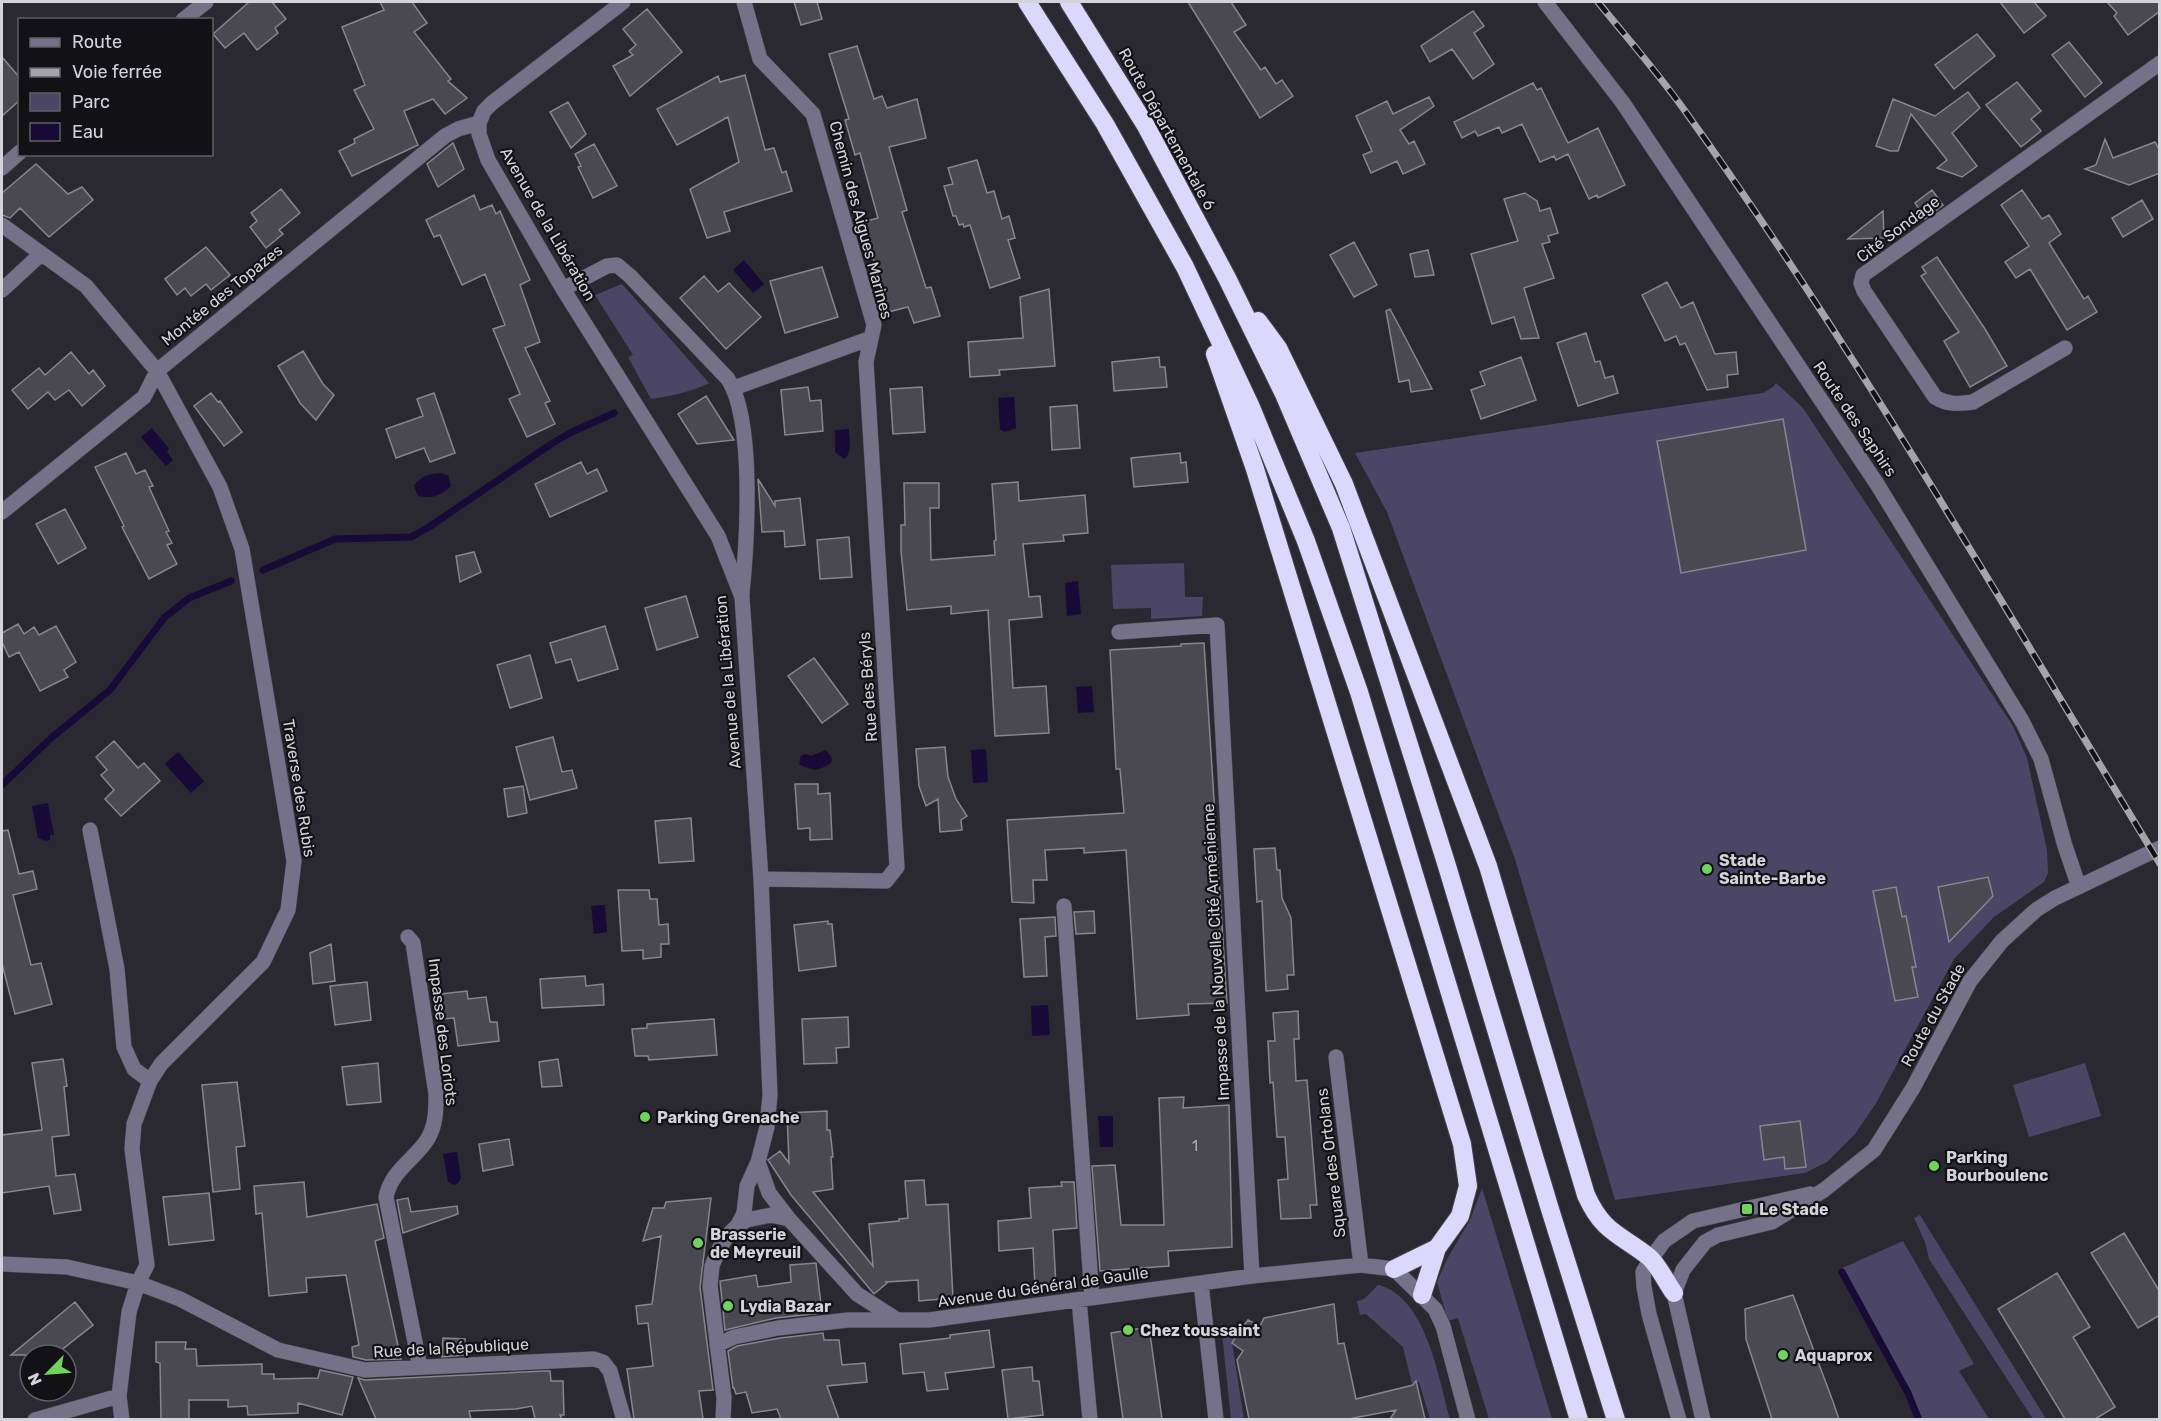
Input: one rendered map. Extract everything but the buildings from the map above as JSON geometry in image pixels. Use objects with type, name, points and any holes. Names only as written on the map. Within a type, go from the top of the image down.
[{"type":"highway","points":[[1027,2],[1105,124],[1185,267],[1250,405],[1306,541],[1359,692],[1579,1419]]},
{"type":"highway","name":"Route Départementale 6","points":[[1069,2],[1146,126],[1227,278]]},
{"type":"highway","points":[[1185,267],[1255,470],[1462,1144],[1468,1186],[1460,1216],[1437,1248],[1422,1295]]},
{"type":"highway","points":[[1227,278],[1278,348],[1344,484],[1488,866],[1586,1195],[1594,1213],[1619,1238],[1651,1259],[1674,1293]]},
{"type":"highway","points":[[1227,278],[1284,394],[1341,528],[1616,1419]]},
{"type":"highway","points":[[1394,1269],[1437,1248]]},
{"type":"street","points":[[186,18],[206,2]]},
{"type":"street","points":[[479,123],[484,111],[492,103],[623,2]]},
{"type":"street","name":"Chemin des Aigues Marines","points":[[744,2],[760,59],[813,114],[874,325],[866,362]]},
{"type":"street","name":"Route des Saphirs","points":[[1545,2],[1623,103],[1877,484],[2022,721],[2041,759],[2065,846],[2079,886]]},
{"type":"street","name":"Cité Sondage","points":[[2065,348],[1973,402],[1944,403],[1935,397],[1864,291],[1861,283],[1863,275],[2160,63]]},
{"type":"street","name":"Avenue de la Libération","points":[[479,123],[482,144],[488,160],[564,289],[718,536],[742,597],[761,879],[770,1095],[758,1162],[747,1186],[744,1212],[738,1225]]},
{"type":"street","name":"Montée des Topazes","points":[[2,512],[144,398],[157,371],[445,136],[458,129],[479,123]]},
{"type":"street","points":[[2,168],[18,154]]},
{"type":"street","name":"Traverse des Rubis","points":[[2,225],[86,286],[157,371],[220,487],[242,549],[294,861],[288,910],[263,962],[161,1064],[150,1081],[134,1124],[132,1149],[147,1265],[138,1283],[129,1312],[119,1396],[123,1419]]},
{"type":"street","points":[[2,290],[41,254]]},
{"type":"street","points":[[564,289],[607,266],[617,266],[630,276],[734,388],[742,422],[746,462],[746,558],[742,597]]},
{"type":"street","points":[[734,388],[871,338]]},
{"type":"street","name":"Rue des Béryls","points":[[761,879],[886,881],[897,867],[866,362]]},
{"type":"street","name":"Impasse de la Nouvelle Cité Arménienne","points":[[1119,632],[1217,625],[1252,1276]]},
{"type":"street","points":[[90,831],[117,969],[124,1047],[134,1069],[150,1081]]},
{"type":"street","name":"Route du Stade","points":[[1674,1293],[1683,1270],[1705,1242],[1718,1235],[1772,1222],[1824,1190],[1874,1149],[1913,1088],[1970,981],[2008,935],[2036,910],[2079,886],[2160,848]]},
{"type":"street","points":[[1064,906],[1086,1299],[1090,1419]]},
{"type":"street","name":"Impasse des Loriots","points":[[408,938],[413,943],[436,1094],[435,1119],[427,1140],[394,1176],[388,1186],[386,1197],[420,1366]]},
{"type":"street","name":"Square des Ortolans","points":[[1336,1057],[1360,1265]]},
{"type":"street","points":[[758,1162],[769,1193],[789,1219],[857,1294],[896,1319]]},
{"type":"street","name":"Route du Stade","points":[[1679,1419],[1649,1314],[1644,1287],[1643,1272],[1651,1259],[1664,1241],[1693,1221],[1824,1190]]},
{"type":"street","points":[[723,1419],[724,1398],[710,1286],[712,1266],[719,1249],[738,1225],[758,1216],[771,1215],[789,1219]]},
{"type":"street","name":"Rue de la République","points":[[2,1264],[67,1267],[138,1283],[180,1299],[278,1350],[365,1370],[594,1359],[603,1362],[610,1371],[624,1419]]},
{"type":"street","name":"Avenue du Général de Gaulle","points":[[896,1319],[929,1320],[1252,1276],[1360,1265],[1394,1269]]},
{"type":"street","points":[[1394,1269],[1435,1309],[1443,1326],[1468,1419]]},
{"type":"street","points":[[1200,1284],[1216,1419]]},
{"type":"street","points":[[1674,1293],[1703,1419]]},
{"type":"street","points":[[848,1320],[855,1315],[857,1294]]},
{"type":"street","points":[[717,1345],[734,1337],[778,1328],[848,1320],[896,1319]]},
{"type":"street","points":[[35,1419],[119,1396]]},
{"type":"green space","points":[[622,284],[709,383],[681,393],[651,399],[628,357],[633,355],[595,295]]},
{"type":"green space","points":[[1776,383],[1803,408],[2013,726],[2027,758],[2047,850],[2048,873],[2044,882],[1994,917],[1954,959],[1875,1105],[1855,1134],[1827,1162],[1805,1173],[1615,1200],[1515,859],[1387,512],[1355,453],[1763,393]]},
{"type":"green space","points":[[1184,563],[1185,597],[1203,597],[1202,616],[1151,619],[1151,608],[1113,609],[1111,565]]},
{"type":"green space","points":[[2085,1063],[2101,1116],[2029,1137],[2013,1085]]},
{"type":"green space","points":[[1482,1188],[1552,1419],[1489,1419],[1458,1318],[1448,1321],[1437,1282],[1446,1261],[1470,1220]]},
{"type":"green space","points":[[1920,1215],[2046,1419],[2033,1419],[1929,1259],[1925,1242],[1914,1218]]},
{"type":"green space","points":[[1903,1241],[1974,1364],[1959,1371],[1989,1419],[1920,1419],[1840,1269]]},
{"type":"green space","points":[[1378,1285],[1395,1293],[1408,1305],[1419,1322],[1435,1362],[1450,1419],[1430,1419],[1419,1382],[1412,1384],[1403,1347],[1366,1314],[1360,1315],[1357,1301],[1364,1299]]},
{"type":"green space","points":[[1221,1324],[1238,1333],[1232,1343],[1244,1419],[1231,1419]]},
{"type":"water","points":[[744,260],[764,284],[753,293],[733,270]]},
{"type":"water","points":[[1014,397],[1016,428],[1005,432],[1000,429],[998,398]]},
{"type":"water","points":[[152,428],[169,449],[167,452],[173,460],[166,466],[141,437]]},
{"type":"water","points":[[849,429],[850,450],[844,459],[835,452],[835,430]]},
{"type":"water","points":[[440,473],[448,475],[451,486],[436,496],[418,496],[414,486],[416,483],[425,476]]},
{"type":"water","points":[[1078,581],[1081,614],[1067,616],[1065,583]]},
{"type":"water","points":[[1092,686],[1094,712],[1078,713],[1076,687]]},
{"type":"water","points":[[986,749],[988,782],[973,783],[971,750]]},
{"type":"water","points":[[826,750],[832,758],[831,763],[827,766],[816,770],[799,764],[801,756],[806,754],[811,756]]},
{"type":"water","points":[[178,752],[204,781],[191,793],[165,764]]},
{"type":"water","points":[[48,803],[54,835],[50,835],[50,840],[45,841],[38,838],[32,806]]},
{"type":"water","points":[[605,905],[607,932],[594,934],[591,906]]},
{"type":"water","points":[[1048,1005],[1050,1035],[1032,1036],[1031,1006]]},
{"type":"water","points":[[1098,1116],[1113,1116],[1113,1147],[1100,1147]]},
{"type":"water","points":[[457,1152],[461,1178],[454,1185],[448,1182],[443,1154]]},
{"type":"waterway","points":[[263,570],[335,539],[411,537],[551,444],[614,413]]},
{"type":"waterway","points":[[2,785],[51,738],[110,690],[164,618],[189,598],[231,581]]},
{"type":"waterway","points":[[1842,1272],[1908,1393],[1919,1420]]},
{"type":"railway","points":[[1598,2],[1685,111],[1811,295],[1930,483],[2160,864]]},
{"type":"place","name":"Stade Sainte-Barbe","points":[[1707,869]]},
{"type":"place","name":"Parking Grenache","points":[[645,1117]]},
{"type":"place","name":"Parking Bourboulenc","points":[[1934,1166]]},
{"type":"place","name":"Le Stade","points":[[1747,1209]]},
{"type":"place","name":"Brasserie de Meyreuil","points":[[698,1243]]},
{"type":"place","name":"Lydia Bazar","points":[[728,1306]]},
{"type":"place","name":"Chez toussaint","points":[[1128,1330]]},
{"type":"place","name":"Aquaprox","points":[[1783,1355]]}]
